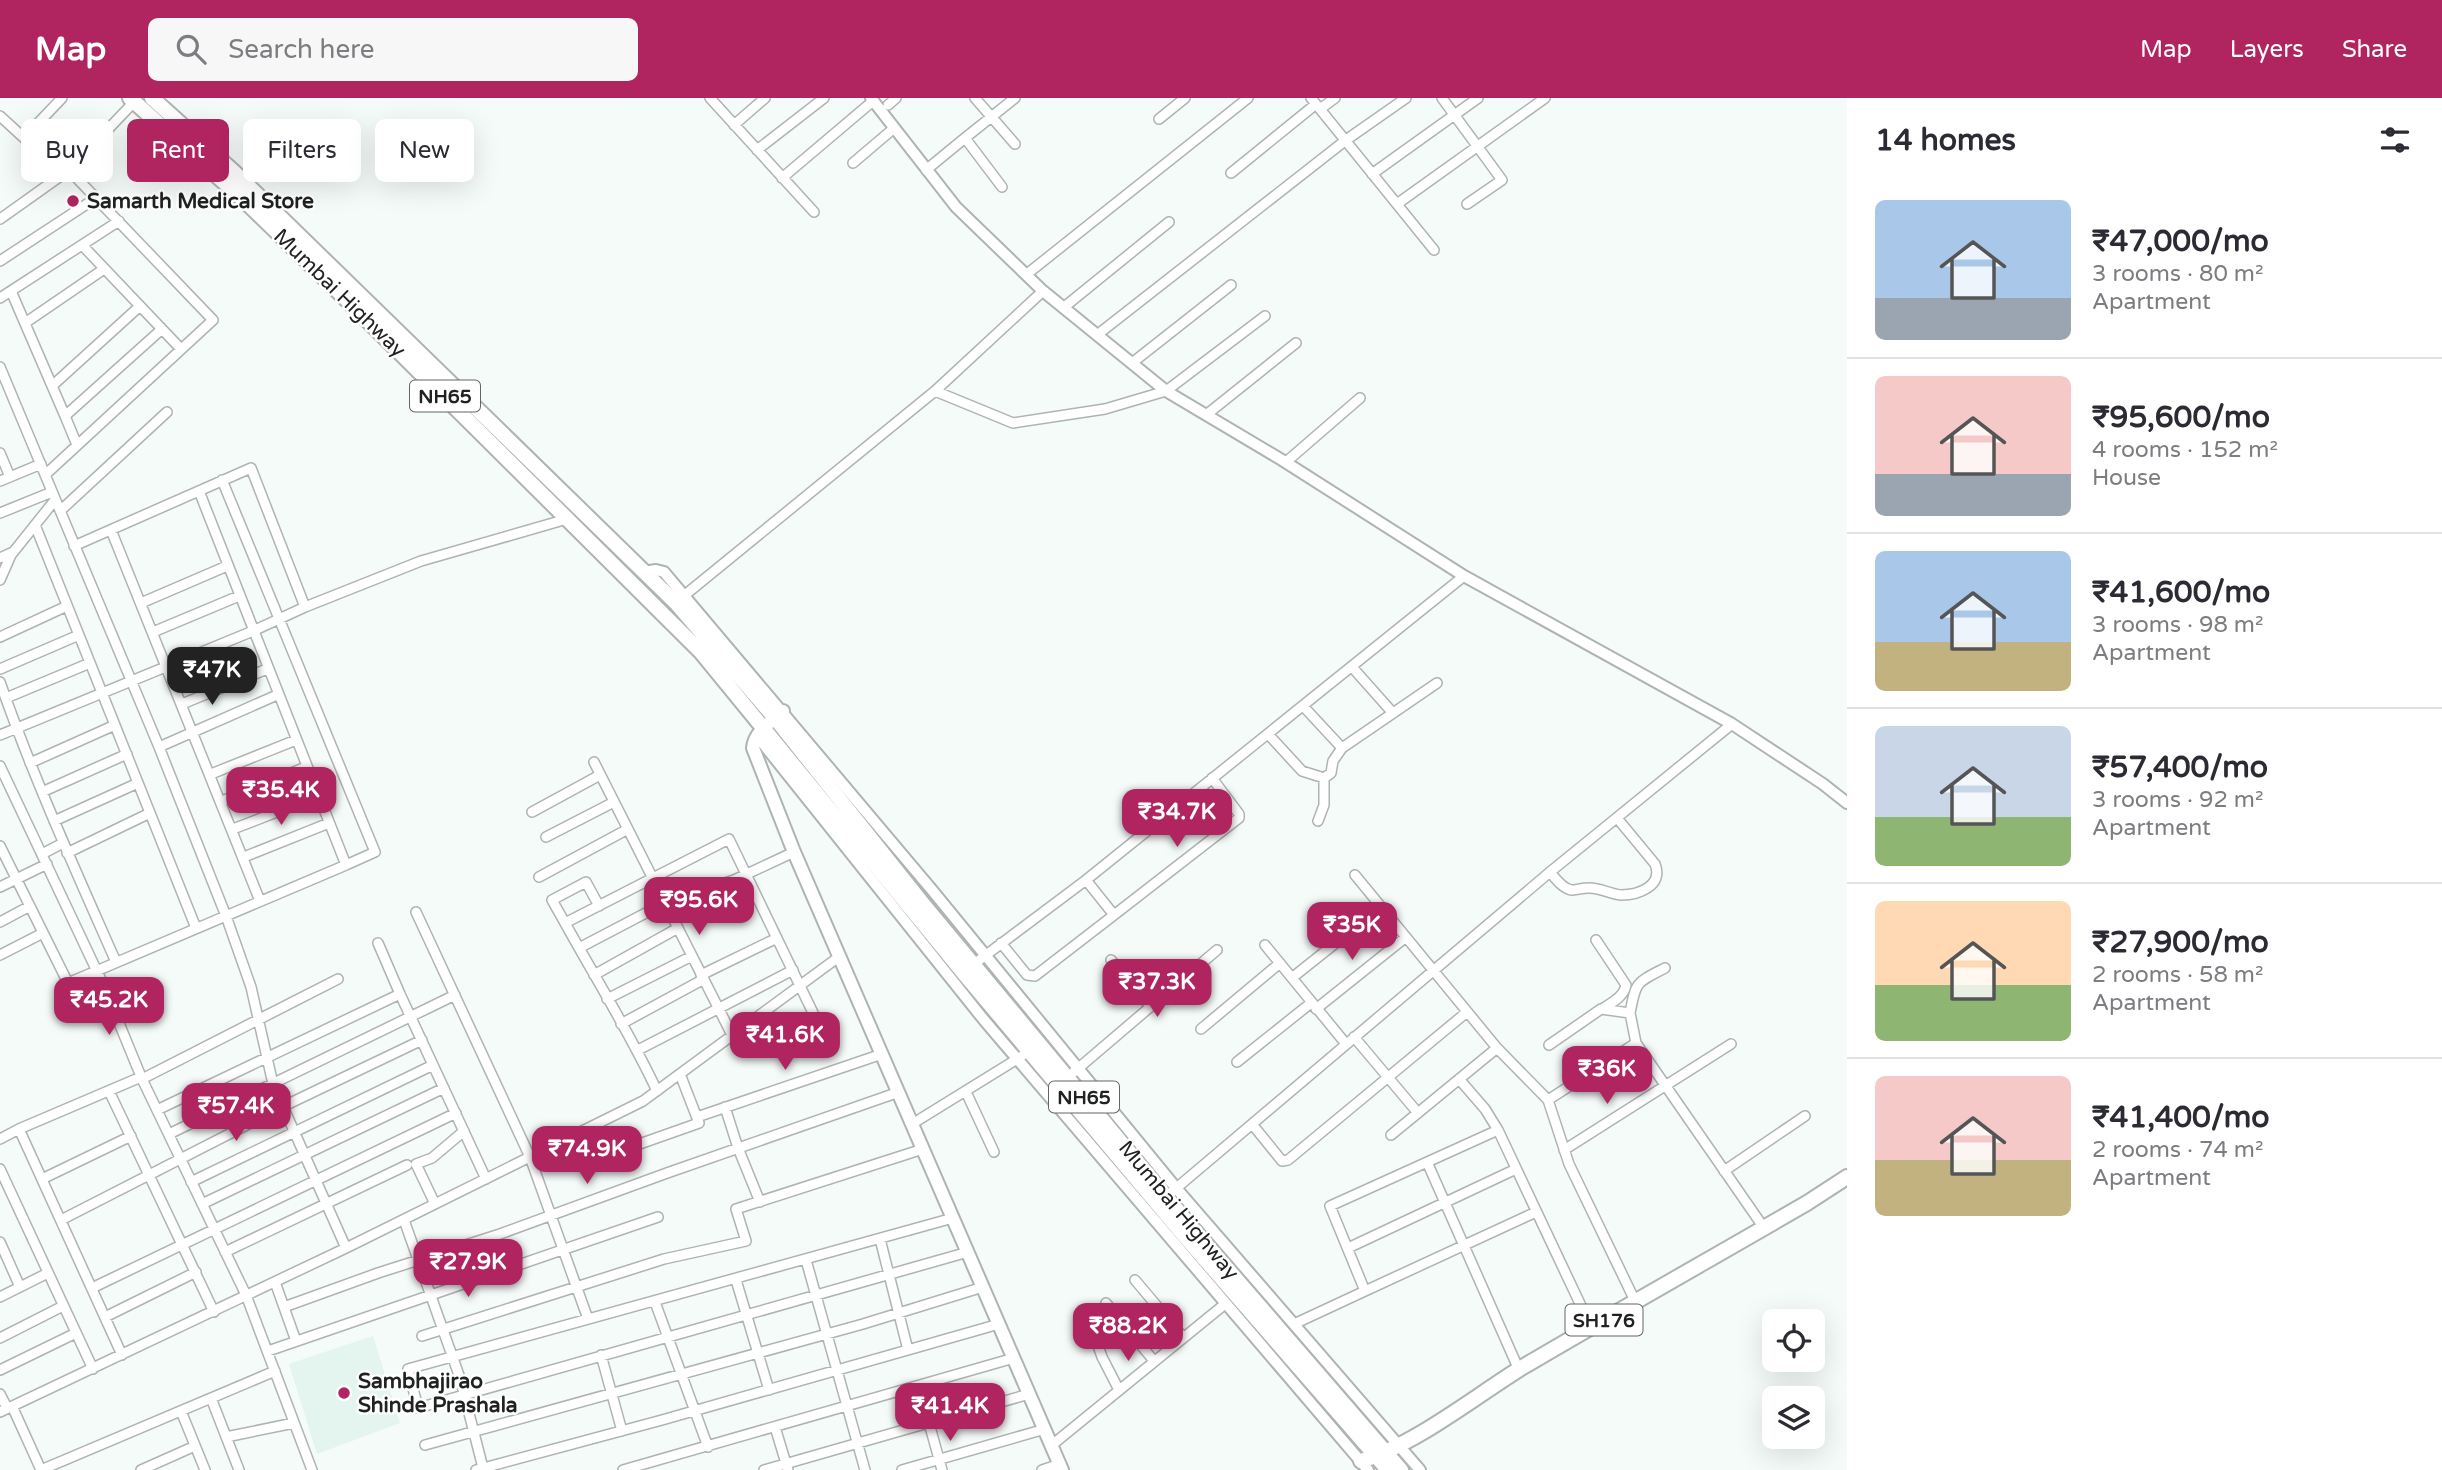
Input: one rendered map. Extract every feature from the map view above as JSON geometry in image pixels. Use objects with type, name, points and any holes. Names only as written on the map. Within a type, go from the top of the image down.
[{"type":"main road","name":"NH65","points":[[152,98],[235,173],[644,572],[680,599],[779,715]]},
{"type":"main road","name":"Mumbai Highway","points":[[132,100],[244,200],[701,652],[747,708],[760,732],[783,751],[1023,1054],[1181,1233],[1386,1451],[1388,1470]]},
{"type":"main road","name":"Mumbai Highway","points":[[779,715],[974,964],[1068,1077],[1172,1192],[1300,1341],[1401,1470]]},
{"type":"main road","points":[[779,715],[760,732],[753,748],[794,852],[1061,1467]]},
{"type":"main road","name":"SH176","points":[[1364,1466],[1519,1370],[1847,1177]]},
{"type":"street","points":[[42,119],[62,98]]},
{"type":"street","points":[[710,98],[814,212]]},
{"type":"street","points":[[734,125],[765,98]]},
{"type":"street","points":[[757,150],[824,98]]},
{"type":"street","points":[[888,105],[897,98]]},
{"type":"street","points":[[975,98],[1015,144]]},
{"type":"street","points":[[926,170],[1015,98]]},
{"type":"street","points":[[1159,119],[1185,98]]},
{"type":"street","points":[[1027,274],[1248,98]]},
{"type":"street","points":[[1231,173],[1316,103],[1335,98]]},
{"type":"street","points":[[1097,335],[1346,140],[1406,98]]},
{"type":"street","points":[[1442,98],[1502,180],[1467,204]]},
{"type":"street","points":[[1372,173],[1478,98]]},
{"type":"street","points":[[1397,204],[1545,98]]},
{"type":"street","points":[[782,178],[872,99],[956,207],[1044,291],[1166,391],[1286,462],[1464,576],[1732,723],[1847,803]]},
{"type":"street","points":[[113,121],[132,100]]},
{"type":"street","points":[[1316,103],[1434,250]]},
{"type":"street","points":[[0,116],[21,135]]},
{"type":"street","points":[[853,163],[893,129]]},
{"type":"street","points":[[965,138],[1002,187]]},
{"type":"street","points":[[0,219],[52,182]]},
{"type":"street","points":[[45,475],[213,320],[81,182]]},
{"type":"street","points":[[0,261],[96,198]]},
{"type":"street","points":[[0,298],[119,221]]},
{"type":"street","points":[[1063,307],[1169,222]]},
{"type":"street","points":[[82,245],[181,349]]},
{"type":"street","points":[[25,323],[104,269]]},
{"type":"street","points":[[1132,363],[1231,285]]},
{"type":"street","points":[[11,291],[78,445]]},
{"type":"street","points":[[680,599],[935,391],[1044,291]]},
{"type":"street","points":[[52,386],[140,306]]},
{"type":"street","points":[[935,391],[1013,423],[1105,410],[1166,391],[1265,316]]},
{"type":"street","points":[[65,416],[162,329]]},
{"type":"street","points":[[1206,415],[1296,343]]},
{"type":"street","points":[[0,367],[159,747],[226,916],[251,987],[273,1084],[346,1248]]},
{"type":"street","points":[[1286,462],[1360,398]]},
{"type":"street","points":[[60,511],[167,412]]},
{"type":"street","points":[[0,453],[10,477]]},
{"type":"street","points":[[0,481],[41,464]]},
{"type":"street","points":[[74,546],[251,468],[305,607]]},
{"type":"street","points":[[0,846],[68,983],[375,852],[222,480]]},
{"type":"street","points":[[199,491],[346,865]]},
{"type":"street","points":[[0,513],[54,496]]},
{"type":"street","points":[[0,580],[13,552],[54,496]]},
{"type":"street","points":[[0,735],[421,561],[567,519]]},
{"type":"street","points":[[35,525],[196,928]]},
{"type":"street","points":[[111,530],[260,901]]},
{"type":"street","points":[[0,558],[13,552]]},
{"type":"street","points":[[141,603],[228,566]]},
{"type":"street","points":[[974,964],[1086,880],[1464,576]]},
{"type":"street","points":[[153,632],[239,596]]},
{"type":"street","points":[[0,637],[67,606]]},
{"type":"street","points":[[0,669],[79,635]]},
{"type":"street","points":[[6,698],[90,663]]},
{"type":"street","points":[[1352,667],[1392,712]]},
{"type":"street","points":[[183,705],[267,669]]},
{"type":"street","points":[[0,682],[16,729],[67,853],[116,962]]},
{"type":"street","points":[[1324,778],[1331,773],[1333,761],[1342,748],[1437,683]]},
{"type":"street","points":[[159,747],[278,695]]},
{"type":"street","points":[[1303,706],[1342,748]]},
{"type":"street","points":[[779,715],[1079,1067],[1172,1192],[1294,1324],[1300,1341]]},
{"type":"street","points":[[1172,1192],[1550,872],[1732,723]]},
{"type":"street","points":[[30,763],[115,725]]},
{"type":"street","points":[[760,732],[1225,1304],[1364,1466]]},
{"type":"street","points":[[1268,734],[1302,771],[1324,778]]},
{"type":"street","points":[[211,774],[296,740]]},
{"type":"street","points":[[42,792],[127,754]]},
{"type":"street","points":[[594,762],[732,1035]]},
{"type":"street","points":[[0,766],[97,970],[141,1078],[246,1296],[312,1470]]},
{"type":"street","points":[[222,802],[306,767]]},
{"type":"street","points":[[532,812],[600,775]]},
{"type":"street","points":[[1001,943],[1027,975],[1035,976],[1239,818],[1239,814],[1212,778]]},
{"type":"street","points":[[1318,821],[1324,805],[1324,778]]},
{"type":"street","points":[[54,821],[138,783]]},
{"type":"street","points":[[233,830],[318,796]]},
{"type":"street","points":[[546,838],[614,802]]},
{"type":"street","points":[[67,853],[150,813]]},
{"type":"street","points":[[1550,872],[1564,887],[1571,890],[1589,888],[1622,895],[1644,890],[1654,884],[1658,871],[1656,864],[1617,818]]},
{"type":"street","points":[[244,858],[329,823]]},
{"type":"street","points":[[539,877],[628,829]]},
{"type":"street","points":[[565,923],[729,839],[830,1048]]},
{"type":"street","points":[[42,854],[63,843]]},
{"type":"street","points":[[579,948],[661,905],[746,875],[794,852]]},
{"type":"street","points":[[0,887],[47,864]]},
{"type":"street","points":[[1355,875],[1497,1048],[1548,1100],[1564,1150],[1636,1303]]},
{"type":"street","points":[[1086,880],[1114,915]]},
{"type":"street","points":[[598,906],[586,881],[552,900],[638,1050],[657,1091]]},
{"type":"street","points":[[0,922],[30,906]]},
{"type":"street","points":[[1293,977],[1381,907]]},
{"type":"street","points":[[415,912],[530,1157],[588,1320]]},
{"type":"street","points":[[594,975],[678,928]]},
{"type":"street","points":[[0,955],[43,933]]},
{"type":"street","points":[[1237,1062],[1406,937]]},
{"type":"street","points":[[621,1024],[777,938]]},
{"type":"street","points":[[1549,1045],[1620,996],[1626,985],[1596,940]]},
{"type":"street","points":[[378,943],[486,1179]]},
{"type":"street","points":[[1265,944],[1346,1044]]},
{"type":"street","points":[[1068,1077],[1217,950]]},
{"type":"street","points":[[607,999],[692,956]]},
{"type":"street","points":[[6,1409],[404,1220],[643,1101],[840,956]]},
{"type":"street","points":[[1111,960],[1150,1006]]},
{"type":"street","points":[[1201,1029],[1280,963]]},
{"type":"street","points":[[1665,968],[1640,981],[1635,987],[1630,1013],[1636,1043],[1764,1228]]},
{"type":"street","points":[[638,1050],[793,970]]},
{"type":"street","points":[[0,1139],[141,1078],[338,979]]},
{"type":"street","points":[[157,1110],[400,994]]},
{"type":"street","points":[[169,1134],[455,995]]},
{"type":"street","points":[[1601,1009],[1630,1013]]},
{"type":"street","points":[[1252,1124],[1282,1161],[1288,1160],[1467,1012]]},
{"type":"street","points":[[1354,1037],[1418,1113]]},
{"type":"street","points":[[61,1220],[284,1106],[422,1040]]},
{"type":"street","points":[[1548,1100],[1636,1043]]},
{"type":"street","points":[[1564,1150],[1731,1044]]},
{"type":"street","points":[[1391,1135],[1497,1048]]},
{"type":"street","points":[[697,1117],[882,1054]]},
{"type":"street","points":[[912,1124],[1023,1054]]},
{"type":"street","points":[[191,1182],[433,1065]]},
{"type":"street","points":[[597,1160],[699,1123],[680,1074]]},
{"type":"street","points":[[1459,1079],[1498,1129],[1591,1327]]},
{"type":"street","points":[[202,1203],[444,1088]]},
{"type":"street","points":[[109,1091],[214,1311]]},
{"type":"street","points":[[284,1307],[899,1092]]},
{"type":"street","points":[[965,1092],[994,1153]]},
{"type":"street","points":[[725,1107],[760,1202]]},
{"type":"street","points":[[92,1288],[456,1113]]},
{"type":"street","points":[[1724,1171],[1805,1116]]},
{"type":"street","points":[[19,1129],[122,1355]]},
{"type":"street","points":[[1366,1291],[1330,1206],[1498,1129]]},
{"type":"street","points":[[435,1204],[416,1164],[432,1158],[464,1131]]},
{"type":"street","points":[[42,1179],[131,1136]]},
{"type":"street","points":[[422,1336],[664,1259],[746,1241],[736,1209],[923,1149]]},
{"type":"street","points":[[1427,1162],[1519,1370]]},
{"type":"street","points":[[225,1252],[407,1164]]},
{"type":"street","points":[[1348,1248],[1516,1168]]},
{"type":"street","points":[[0,1169],[5,1191],[48,1273],[93,1369]]},
{"type":"street","points":[[1294,1324],[1536,1212]]},
{"type":"street","points":[[268,1351],[658,1217]]},
{"type":"street","points":[[953,1218],[408,1369],[418,1408],[968,1252]]},
{"type":"street","points":[[404,1220],[453,1357],[474,1432],[480,1469],[999,1324]]},
{"type":"street","points":[[880,1239],[908,1350]]},
{"type":"street","points":[[0,1242],[20,1287]]},
{"type":"street","points":[[806,1260],[865,1470]]},
{"type":"street","points":[[105,1317],[196,1272]]},
{"type":"street","points":[[0,1297],[48,1273]]},
{"type":"street","points":[[736,1280],[769,1390]]},
{"type":"street","points":[[1135,1280],[1183,1337]]},
{"type":"street","points":[[275,1282],[296,1341]]},
{"type":"street","points":[[425,1445],[827,1334],[983,1287]]},
{"type":"street","points":[[655,1302],[708,1447]]},
{"type":"street","points":[[1106,1303],[1154,1361]]},
{"type":"street","points":[[1052,1445],[1225,1304]]},
{"type":"street","points":[[0,1338],[63,1306]]},
{"type":"street","points":[[1114,1312],[1090,1324],[1102,1357],[1119,1390]]},
{"type":"street","points":[[0,1370],[76,1333]]},
{"type":"street","points":[[601,1355],[622,1431]]},
{"type":"street","points":[[623,1470],[1014,1358]]},
{"type":"street","points":[[0,1394],[41,1470],[275,1371]]},
{"type":"street","points":[[764,1470],[787,1467],[1029,1394]]},
{"type":"street","points":[[211,1398],[239,1470]]},
{"type":"street","points":[[181,1410],[205,1470]]},
{"type":"street","points":[[226,1437],[294,1423]]},
{"type":"street","points":[[929,1423],[942,1470]]},
{"type":"street","points":[[775,1427],[787,1467]]},
{"type":"street","points":[[902,1470],[1045,1429]]},
{"type":"street","points":[[141,1470],[195,1446]]},
{"type":"street","points":[[1386,1451],[1420,1470]]},
{"type":"street","points":[[669,1458],[673,1470]]},
{"type":"street","points":[[1042,1470],[1061,1467]]},
{"type":"shaded area","name":"Sambhajirao Shinde Prashala","points":[[373,1336],[400,1423],[317,1454],[289,1364]]},
{"type":"place","name":"Samarth Medical Store","points":[[73,201]]},
{"type":"place","name":"Sambhajirao Shinde Prashala","points":[[344,1393]]}]
